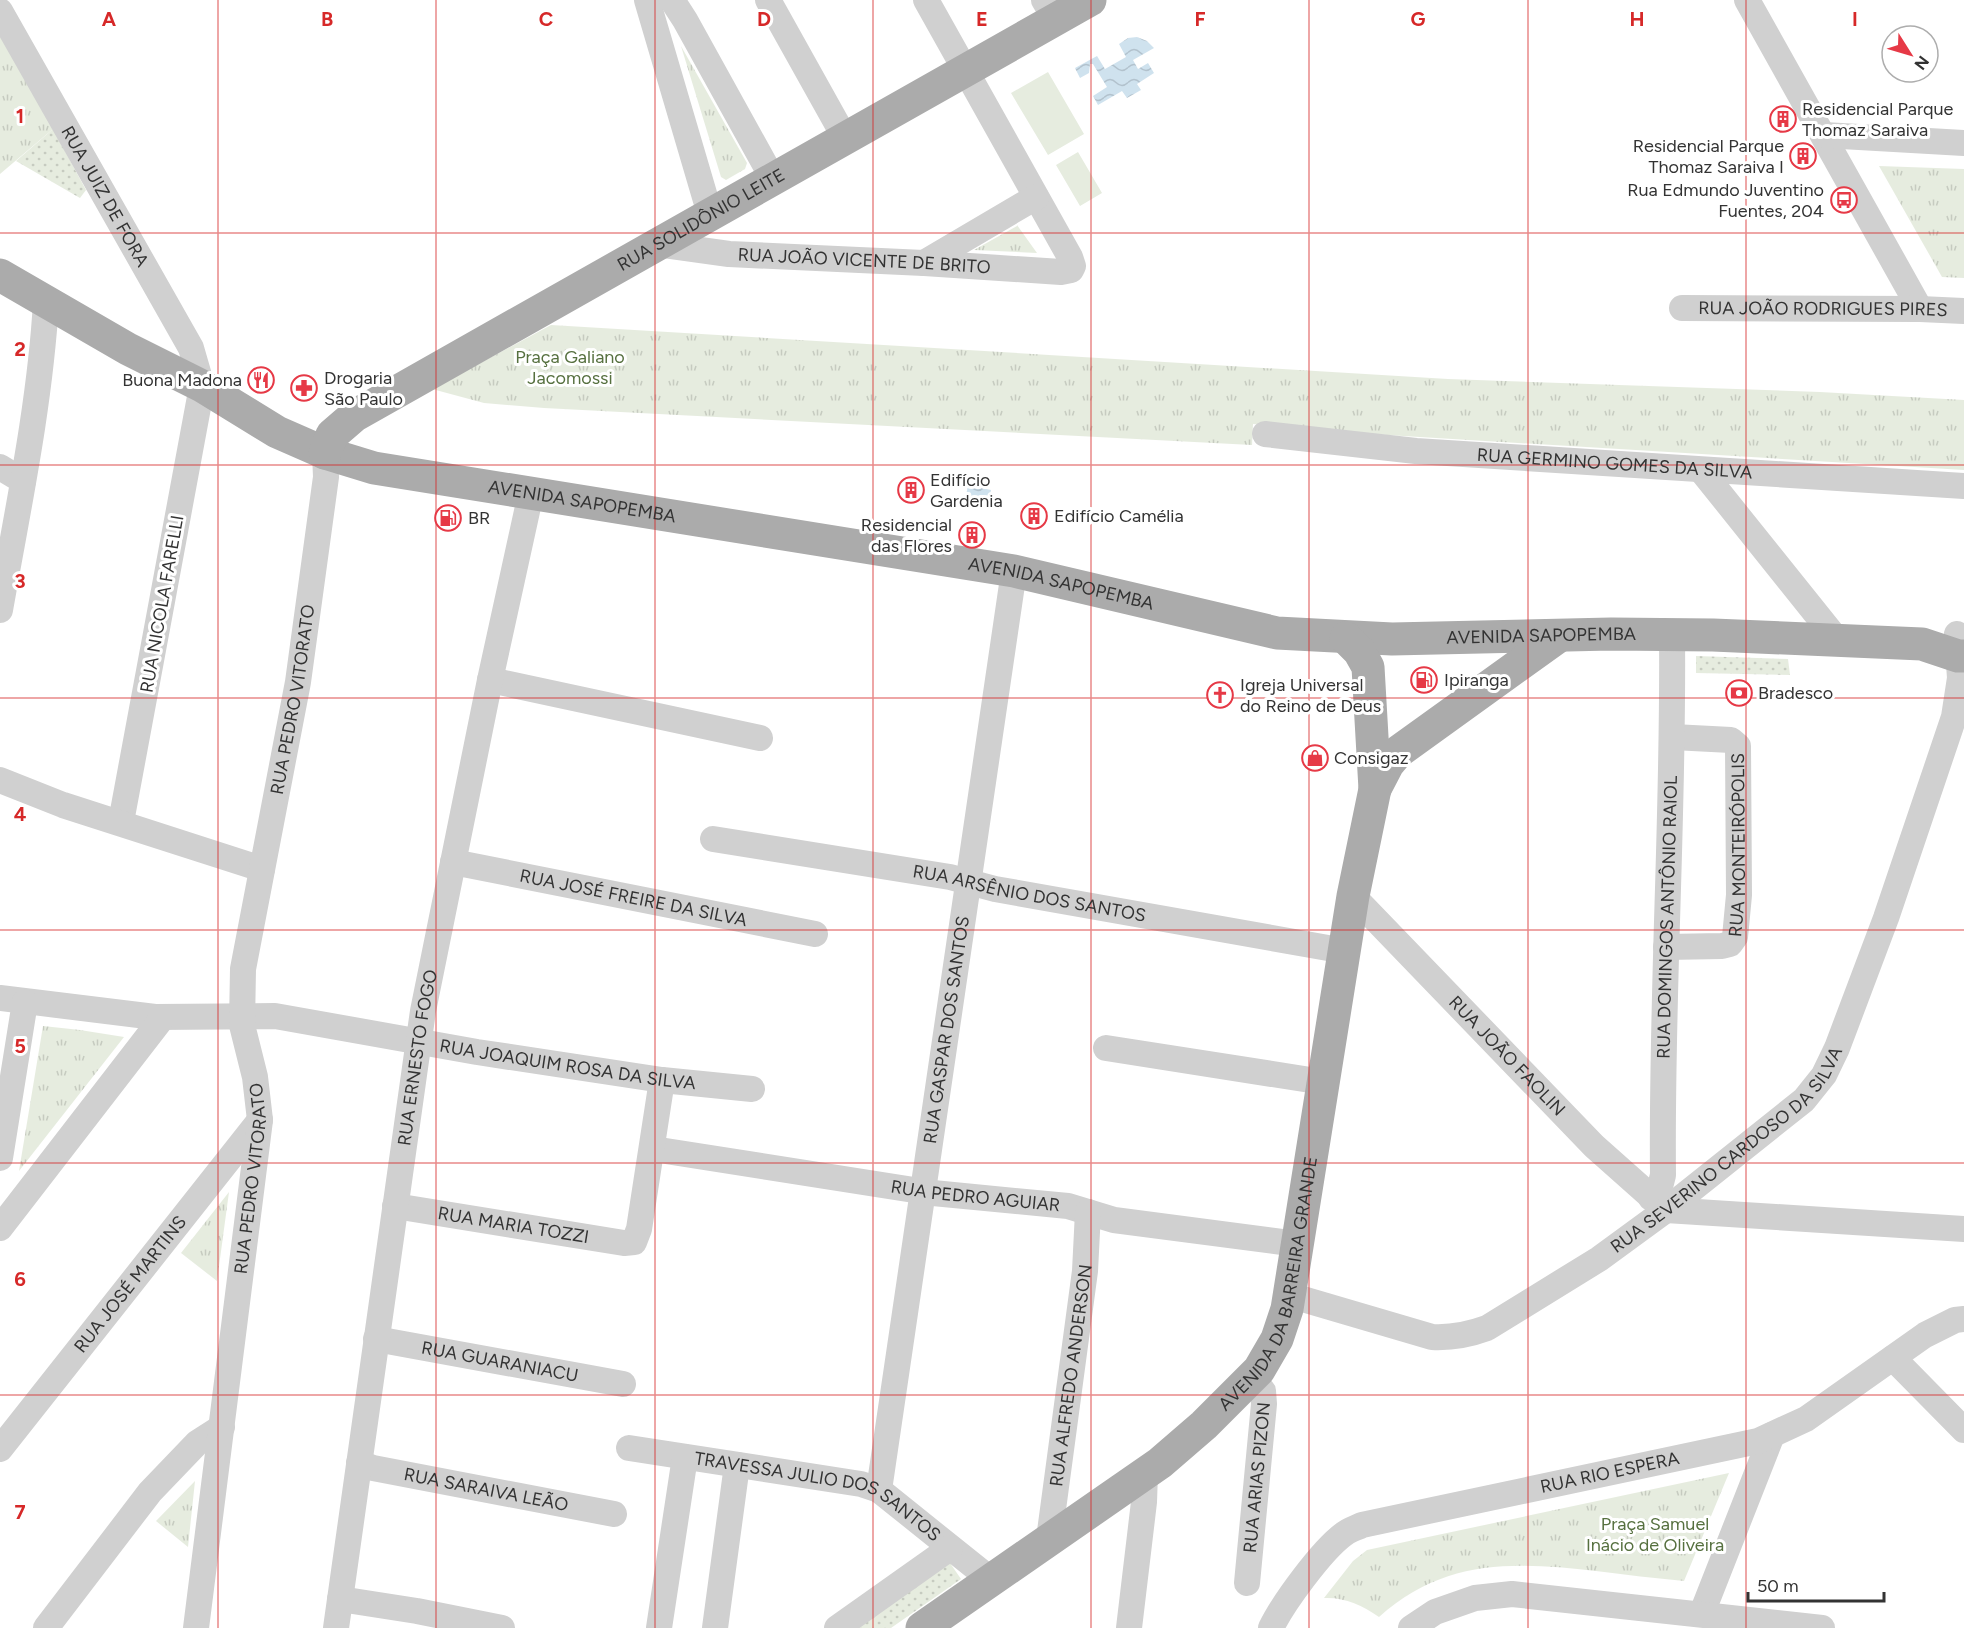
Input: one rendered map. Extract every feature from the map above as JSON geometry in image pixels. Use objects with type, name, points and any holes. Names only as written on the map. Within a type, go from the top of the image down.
[{"type":"main road","name":"RUA SOLIDÔNIO LEITE","points":[[325,453],[332,435],[354,416],[966,71],[1050,10],[1090,0]]},
{"type":"main road","name":"AVENIDA SAPOPEMBA","points":[[0,275],[128,349],[202,386],[277,432],[325,453],[374,468],[1014,570],[1277,633],[1392,639],[1672,635],[1961,645]]},
{"type":"main road","name":"AVENIDA DA BARREIRA GRANDE","points":[[1375,789],[1390,760],[1409,744],[1559,636]]},
{"type":"main road","points":[[1500,637],[1512,653],[1509,673]]},
{"type":"main road","points":[[1346,638],[1359,651],[1368,667],[1392,639]]},
{"type":"main road","name":"AVENIDA DA BARREIRA GRANDE","points":[[922,1628],[1145,1473],[1204,1425],[1258,1370],[1277,1339],[1289,1295],[1353,896],[1375,789],[1368,667]]},
{"type":"main road","points":[[1372,732],[1388,744],[1409,744]]},
{"type":"street","points":[[647,0],[710,214]]},
{"type":"street","points":[[672,0],[773,179]]},
{"type":"street","points":[[768,0],[845,138]]},
{"type":"street","points":[[924,263],[1036,197],[926,0]]},
{"type":"street","points":[[1747,0],[1920,309]]},
{"type":"street","name":"RUA JUIZ DE FORA","points":[[0,11],[191,348],[202,386]]},
{"type":"street","points":[[1824,135],[1964,143]]},
{"type":"street","name":"RUA JOÃO VICENTE DE BRITO","points":[[657,244],[729,254],[1061,272],[1072,268],[1071,257],[1036,197]]},
{"type":"street","points":[[0,610],[23,481],[44,335],[46,302]]},
{"type":"street","name":"RUA JOÃO RODRIGUES PIRES","points":[[1682,308],[1964,311]]},
{"type":"street","name":"RUA NICOLA FARELLI","points":[[121,822],[202,386]]},
{"type":"street","name":"RUA GERMINO GOMES DA SILVA","points":[[1265,434],[1416,451],[1964,486]]},
{"type":"street","name":"RUA PEDRO VITORATO","points":[[196,1628],[260,1120],[255,1077],[242,1025],[243,969],[298,682],[326,477],[325,453]]},
{"type":"street","points":[[0,467],[23,481]]},
{"type":"street","points":[[1701,470],[1838,641]]},
{"type":"street","name":"RUA ERNESTO FOGO","points":[[336,1628],[423,1011],[490,680],[531,493]]},
{"type":"street","name":"RUA GASPAR DOS SANTOS","points":[[879,1490],[1014,570]]},
{"type":"street","name":"RUA DOMINGOS ANTÔNIO RAIOL","points":[[1659,1204],[1663,1175],[1665,947],[1673,737],[1672,635]]},
{"type":"street","name":"RUA SEVERINO CARDOSO DA SILVA","points":[[1289,1295],[1432,1337],[1450,1338],[1487,1328],[1599,1259],[1659,1204],[1804,1100],[1824,1075],[1837,1048],[1886,918],[1959,710],[1961,645]]},
{"type":"street","points":[[490,680],[760,738]]},
{"type":"street","name":"RUA MONTEIRÓPOLIS","points":[[1665,947],[1730,944],[1735,938],[1738,895],[1738,746],[1731,740],[1673,737]]},
{"type":"street","points":[[0,780],[63,805],[262,869]]},
{"type":"street","name":"RUA ARSÊNIO DOS SANTOS","points":[[713,839],[950,877],[995,889],[1345,951]]},
{"type":"street","name":"RUA JOSÉ FREIRE DA SILVA","points":[[453,862],[815,934]]},
{"type":"street","name":"RUA JOÃO FAOLIN","points":[[1353,896],[1594,1146],[1659,1204]]},
{"type":"street","name":"RUA JOAQUIM ROSA DA SILVA","points":[[0,998],[163,1017],[275,1016],[419,1042],[662,1080],[752,1089]]},
{"type":"street","points":[[0,1158],[25,1002]]},
{"type":"street","points":[[0,1228],[163,1017]]},
{"type":"street","points":[[1106,1048],[1323,1082]]},
{"type":"street","points":[[652,1149],[662,1080]]},
{"type":"street","name":"RUA JOSÉ MARTINS","points":[[0,1449],[260,1120]]},
{"type":"street","name":"RUA PEDRO AGUIAR","points":[[652,1149],[924,1191],[1068,1206],[1114,1220],[1297,1244]]},
{"type":"street","name":"RUA MARIA TOZZI","points":[[395,1206],[632,1243],[637,1239],[652,1149]]},
{"type":"street","points":[[1659,1204],[1964,1229]]},
{"type":"street","name":"RUA ALFREDO ANDERSON","points":[[1049,1539],[1084,1271],[1088,1212]]},
{"type":"street","name":"RUA RIO ESPERA","points":[[1271,1628],[1295,1590],[1326,1551],[1345,1533],[1362,1525],[1758,1441],[1806,1419],[1925,1335],[1955,1320],[1964,1319]]},
{"type":"street","name":"RUA GUARANIACU","points":[[376,1339],[623,1384]]},
{"type":"street","points":[[1893,1358],[1964,1430]]},
{"type":"street","name":"RUA ARIAS PIZON","points":[[1247,1582],[1264,1404],[1263,1391],[1250,1378]]},
{"type":"street","points":[[46,1628],[150,1491],[197,1443],[222,1427]]},
{"type":"street","points":[[1702,1613],[1772,1435]]},
{"type":"street","name":"TRAVESSA JULIO DOS SANTOS","points":[[629,1448],[861,1484],[879,1490],[990,1579]]},
{"type":"street","points":[[659,1628],[685,1457]]},
{"type":"street","name":"RUA SARAIVA LEÃO","points":[[359,1463],[373,1468],[614,1514]]},
{"type":"street","points":[[715,1628],[736,1465]]},
{"type":"street","points":[[1126,1625],[1144,1502],[1145,1473]]},
{"type":"street","points":[[837,1628],[950,1548]]},
{"type":"street","points":[[1411,1628],[1435,1612],[1475,1598],[1512,1594],[1702,1613],[1822,1628]]},
{"type":"street","points":[[340,1599],[502,1628]]},
{"type":"green space","points":[[0,35],[53,129],[0,174]]},
{"type":"green space","points":[[681,46],[747,163],[745,169],[726,180],[721,177]]},
{"type":"green space","points":[[1048,72],[1084,134],[1048,155],[1011,93]]},
{"type":"green space","points":[[53,129],[86,190],[80,198],[16,161]]},
{"type":"green space","points":[[1078,152],[1102,193],[1080,206],[1056,165]]},
{"type":"green space","points":[[1879,166],[1964,169],[1964,278],[1942,277]]},
{"type":"green space","points":[[1017,226],[1037,253],[974,250]]},
{"type":"green space","name":"Praça Galiano Jacomossi","points":[[551,325],[1448,379],[1820,392],[1964,400],[1964,470],[1387,435],[1253,424],[1252,445],[544,408],[484,403],[432,389]]},
{"type":"green space","points":[[1696,656],[1788,659],[1790,675],[1696,673]]},
{"type":"green space","points":[[43,1026],[124,1037],[19,1171]]},
{"type":"green space","points":[[229,1192],[217,1281],[181,1253]]},
{"type":"green space","name":"Praça Samuel Inácio de Oliveira","points":[[1729,1473],[1684,1581],[1566,1568],[1509,1566],[1482,1568],[1455,1574],[1429,1584],[1404,1598],[1379,1617],[1353,1603],[1324,1598],[1353,1561],[1367,1550]]},
{"type":"green space","points":[[195,1481],[188,1547],[156,1521]]},
{"type":"green space","points":[[950,1563],[961,1579],[891,1628],[858,1628]]},
{"type":"water","points":[[1137,37],[1147,41],[1154,48],[1133,60],[1138,69],[1148,63],[1154,73],[1137,84],[1141,90],[1127,98],[1122,91],[1098,105],[1093,96],[1107,87],[1093,64],[1090,64],[1089,73],[1080,78],[1075,68],[1097,56],[1105,69],[1126,57],[1119,44],[1128,38]]},
{"type":"water","points":[[968,485],[991,490],[988,505],[965,501]]},
{"type":"place","name":"Residencial Parque Thomaz Saraiva","points":[[1783,119]]},
{"type":"place","name":"Residencial Parque Thomaz Saraiva I","points":[[1803,156]]},
{"type":"place","name":"Rua Edmundo Juventino Fuentes, 204","points":[[1844,200]]},
{"type":"place","name":"Buona Madona","points":[[261,380]]},
{"type":"place","name":"Drogaria São Paulo","points":[[304,388]]},
{"type":"place","name":"Edifício Gardenia","points":[[911,490]]},
{"type":"place","name":"Edifício Camélia","points":[[1034,516]]},
{"type":"place","name":"BR","points":[[448,518]]},
{"type":"place","name":"Residencial das Flores","points":[[972,535]]},
{"type":"place","name":"Ipiranga","points":[[1424,680]]},
{"type":"place","name":"Bradesco","points":[[1739,693]]},
{"type":"place","name":"Igreja Universal do Reino de Deus","points":[[1220,695]]},
{"type":"place","name":"Consigaz","points":[[1315,758]]}]
